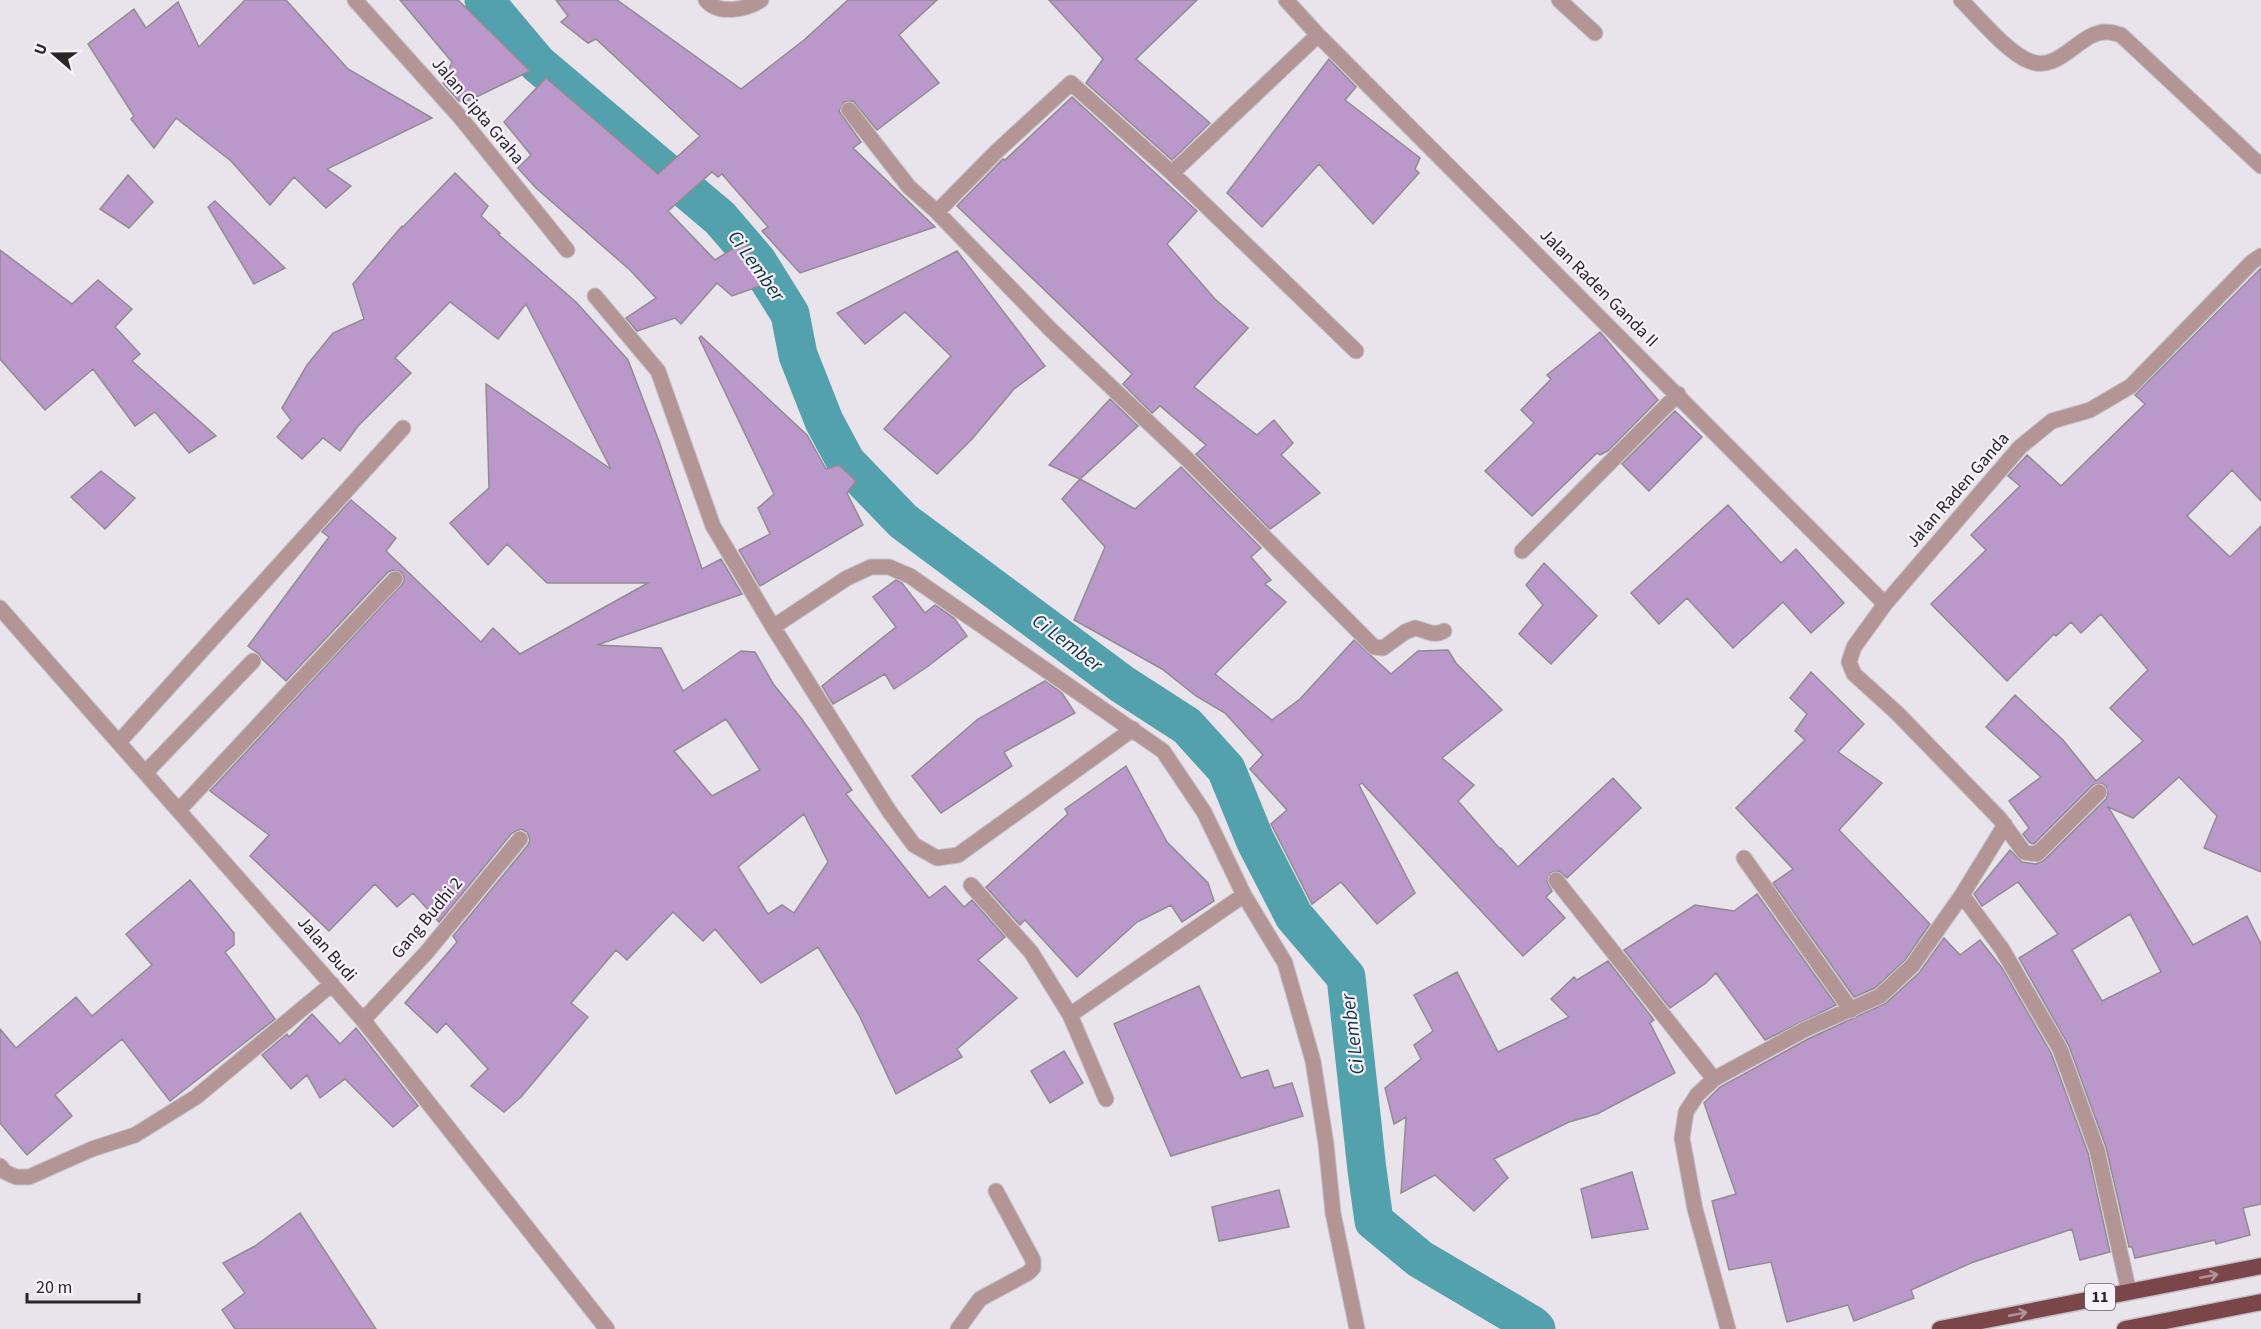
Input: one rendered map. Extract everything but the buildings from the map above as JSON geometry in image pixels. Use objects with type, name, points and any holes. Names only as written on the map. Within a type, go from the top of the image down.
[{"type":"highway","name":"11","points":[[1940,1329],[2261,1266]]},
{"type":"highway","name":"11","points":[[2125,1329],[2261,1302]]},
{"type":"street","name":"Jalan Cipta Graha","points":[[355,0],[460,117],[567,250]]},
{"type":"street","points":[[706,0],[721,9],[740,9],[761,0]]},
{"type":"street","name":"Jalan Raden Ganda II","points":[[1286,0],[1318,35],[1885,603]]},
{"type":"street","points":[[1558,0],[1595,33]]},
{"type":"street","points":[[1961,0],[2017,54],[2031,62],[2050,64],[2084,40],[2106,32],[2121,35],[2261,166]]},
{"type":"street","points":[[1172,173],[1318,35]]},
{"type":"street","points":[[937,212],[1002,146],[1071,83],[1172,173],[1356,351]]},
{"type":"street","points":[[849,110],[909,187],[937,212],[1050,329],[1187,459],[1374,647],[1383,648],[1405,632],[1415,628],[1438,634],[1444,631]]},
{"type":"street","name":"Jalan Raden Ganda","points":[[2099,792],[2037,854],[2024,852],[2005,825],[1897,713],[1854,674],[1849,662],[1854,647],[1885,603],[2020,447],[2052,421],[2090,410],[2131,386],[2252,262],[2261,256]]},
{"type":"street","points":[[595,296],[657,371],[713,526],[773,627],[889,811],[914,845],[937,858],[958,855],[1133,729]]},
{"type":"street","points":[[1522,551],[1678,394]]},
{"type":"street","points":[[119,742],[404,428]]},
{"type":"street","points":[[773,627],[847,578],[871,567],[889,567],[910,576],[1163,751],[1204,812],[1244,895],[1285,963],[1313,1061],[1326,1144],[1333,1213],[1357,1329]]},
{"type":"street","points":[[179,810],[395,579]]},
{"type":"street","name":"Jalan Budi","points":[[0,608],[363,1020],[607,1329]]},
{"type":"street","points":[[146,772],[253,660]]},
{"type":"street","points":[[1728,1329],[1695,1209],[1682,1138],[1686,1112],[1697,1095],[1714,1079],[1804,1030],[1880,996],[1912,966],[1962,895],[2005,825]]},
{"type":"street","name":"Gang Budhi 2","points":[[363,1020],[432,946],[520,839]]},
{"type":"street","points":[[1744,858],[1851,1010]]},
{"type":"street","points":[[1556,880],[1714,1079]]},
{"type":"street","points":[[971,885],[1031,952],[1070,1016],[1106,1099]]},
{"type":"street","points":[[1070,1016],[1244,895]]},
{"type":"street","points":[[1962,895],[2002,949],[2060,1049],[2097,1150],[2129,1292]]},
{"type":"street","points":[[0,1166],[5,1172],[16,1177],[28,1177],[92,1149],[135,1135],[196,1097],[332,984]]},
{"type":"street","points":[[958,1329],[980,1299],[1033,1268],[1033,1260],[996,1191]]},
{"type":"waterway","name":"Ci Lember","points":[[484,0],[538,64],[720,218],[757,261],[790,314],[798,355],[824,421],[846,462],[903,521],[1122,684],[1187,726],[1226,769],[1255,840],[1294,916],[1346,977],[1374,1221],[1420,1259],[1536,1329]]}]
